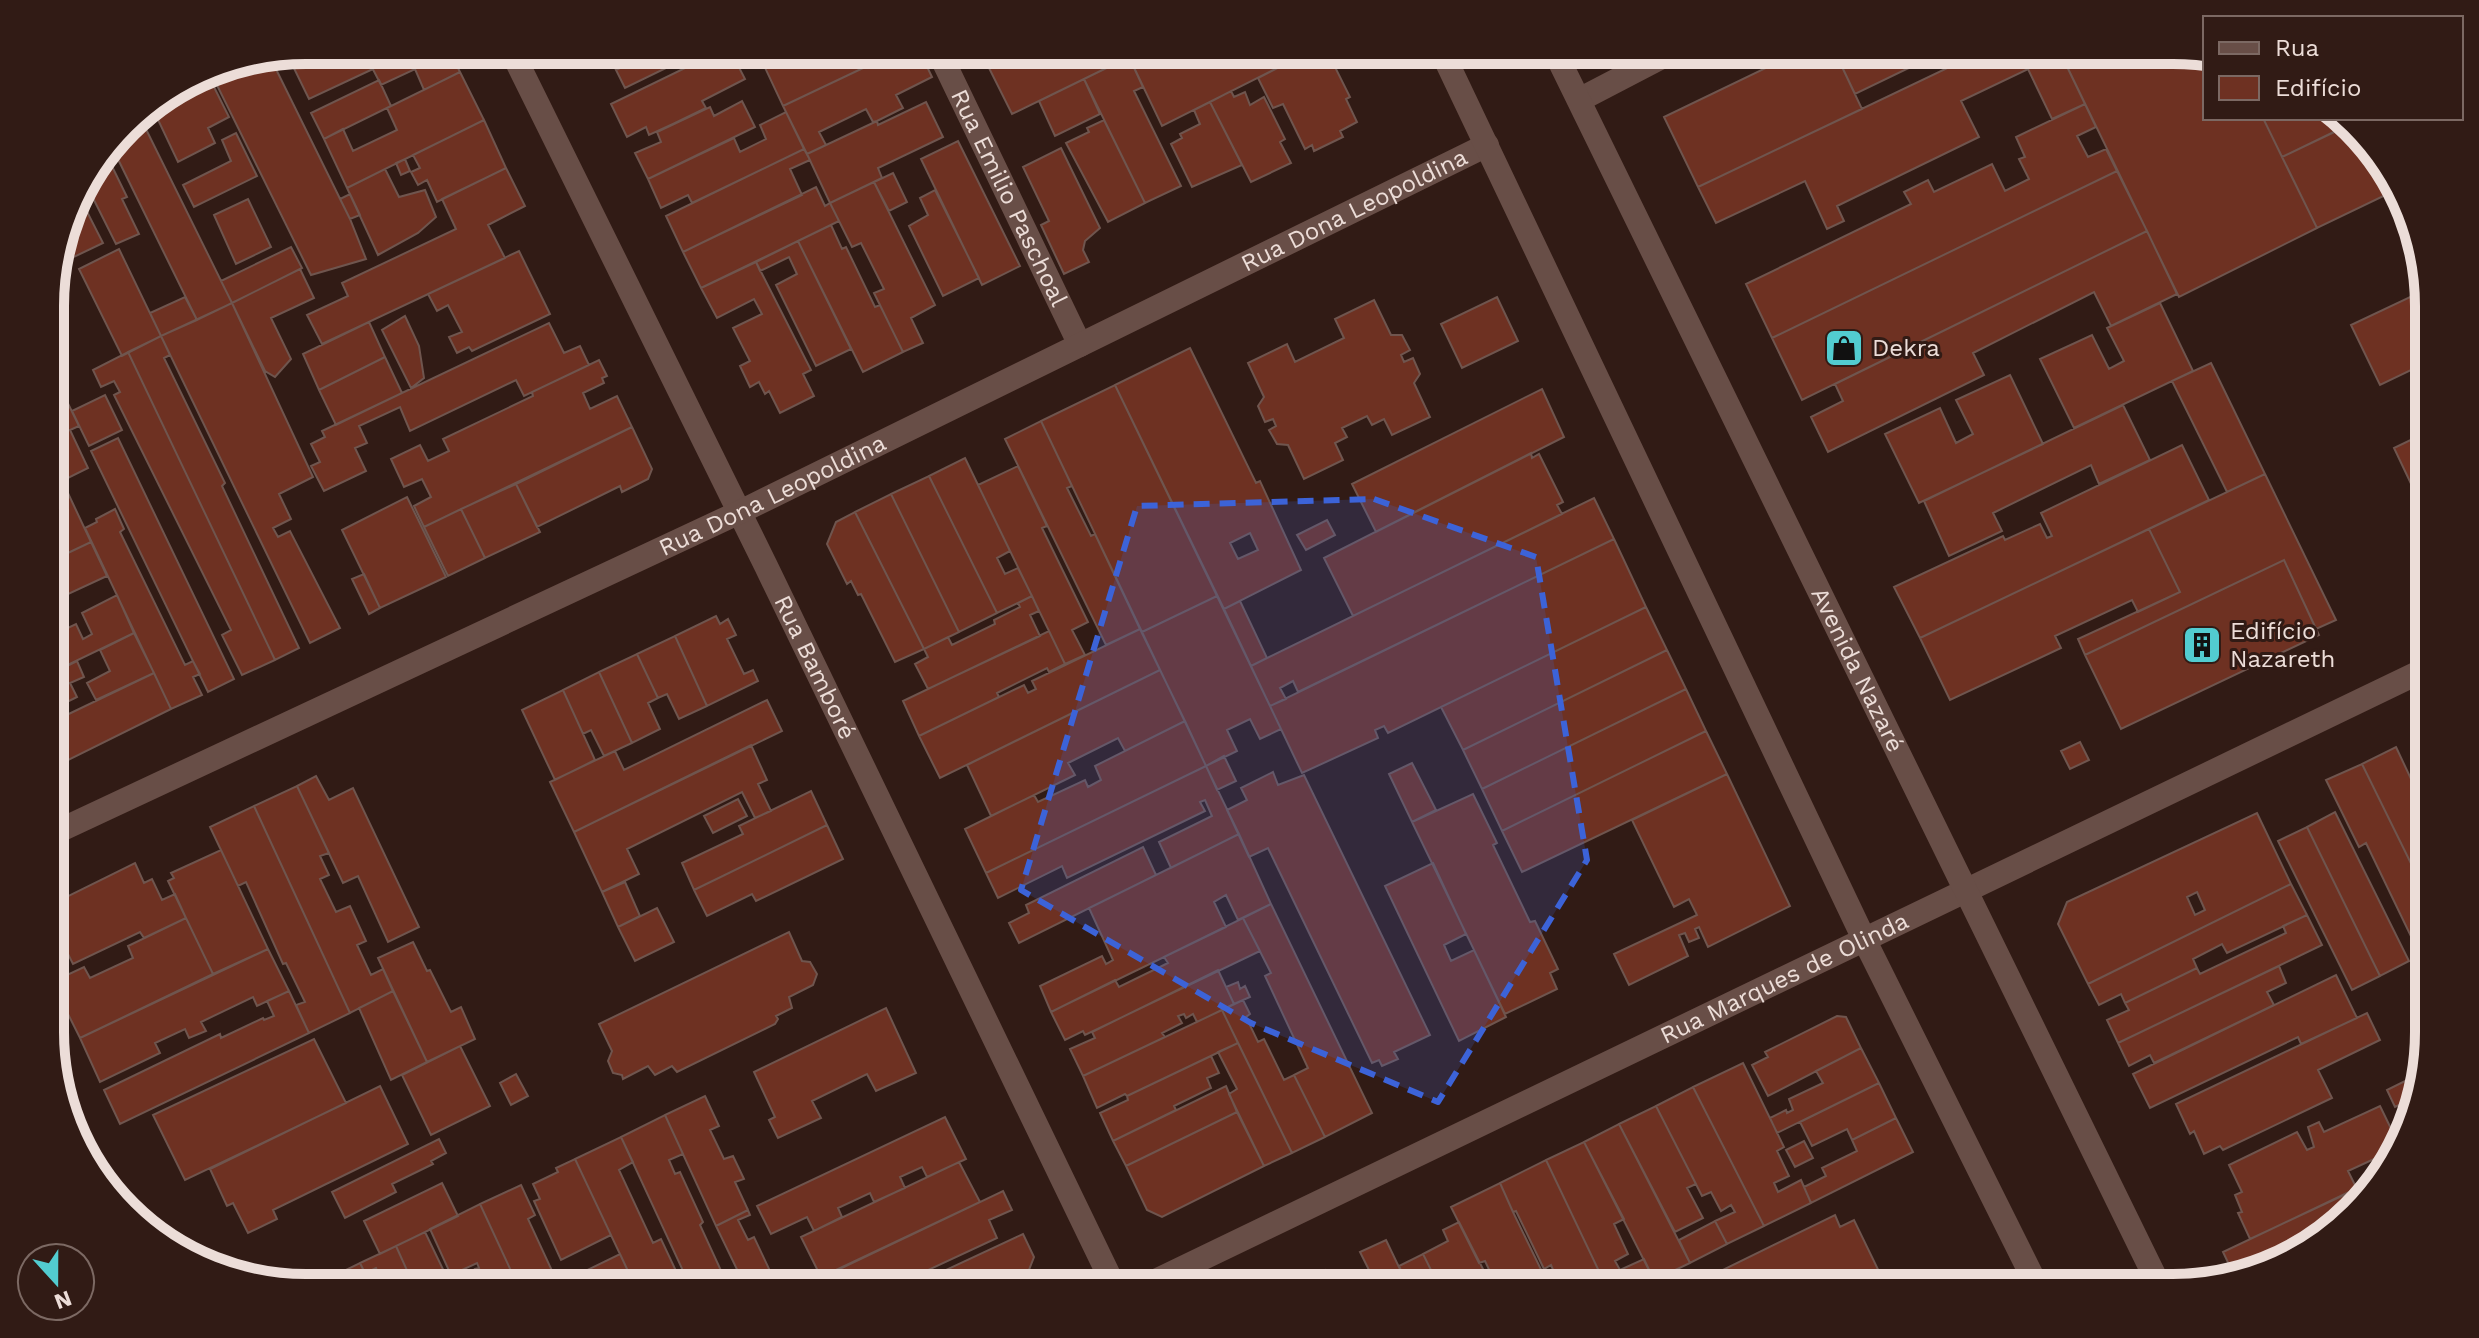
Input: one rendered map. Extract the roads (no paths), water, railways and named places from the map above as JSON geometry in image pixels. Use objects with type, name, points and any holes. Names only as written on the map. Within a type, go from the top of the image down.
[{"type":"street","name":"Rua Bamboré","points":[[518,64],[740,512],[1108,1274]]},
{"type":"street","name":"Rua Emilio Paschoal","points":[[945,64],[1080,345]]},
{"type":"street","points":[[1448,64],[1864,939],[2031,1273]]},
{"type":"street","name":"Avenida Nazaré","points":[[1561,64],[2153,1273]]},
{"type":"street","points":[[1579,100],[1648,64]]},
{"type":"street","name":"Rua Dona Leopoldina","points":[[64,828],[740,512],[1487,145]]},
{"type":"street","name":"Rua Marques de Olinda","points":[[1171,1274],[2415,674]]},
{"type":"place","name":"Dekra","points":[[1844,348]]},
{"type":"place","name":"Edifício Nazareth","points":[[2202,645]]}]
